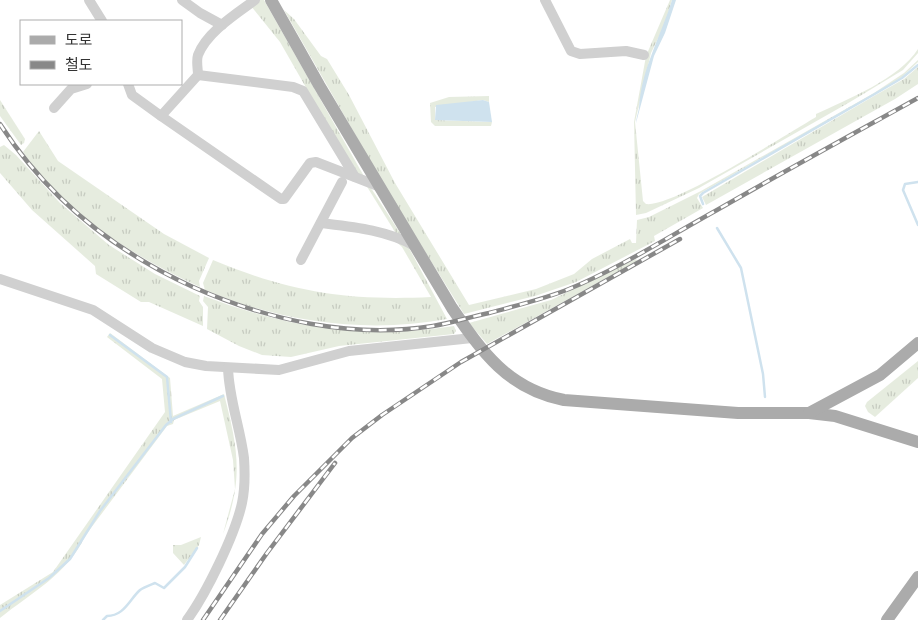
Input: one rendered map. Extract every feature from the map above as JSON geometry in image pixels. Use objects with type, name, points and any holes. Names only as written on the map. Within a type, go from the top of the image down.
[{"type":"main road","points":[[271,0],[378,186],[452,308],[476,342],[506,375],[544,396],[564,400],[738,413],[809,413],[835,416],[918,442]]},
{"type":"main road","points":[[809,413],[880,375],[918,343]]},
{"type":"main road","points":[[887,620],[916,584]]},
{"type":"street","points":[[89,0],[101,20]]},
{"type":"street","points":[[182,0],[222,25]]},
{"type":"street","points":[[161,116],[198,75],[197,56],[205,44],[222,25],[255,0]]},
{"type":"street","points":[[545,0],[571,52],[580,54],[626,51],[644,55]]},
{"type":"street","points":[[198,75],[293,87],[303,91],[355,177]]},
{"type":"street","points":[[54,108],[71,90],[84,85]]},
{"type":"street","points":[[128,85],[132,95],[281,199],[284,199],[310,163],[316,162],[378,186]]},
{"type":"street","points":[[301,260],[342,182]]},
{"type":"street","points":[[321,222],[371,230],[390,235],[415,246]]},
{"type":"street","points":[[0,279],[93,310],[168,356],[185,362],[228,368],[279,370],[349,351],[476,342]]},
{"type":"street","points":[[187,620],[206,590],[242,505],[244,459],[237,417],[230,394],[228,368]]},
{"type":"green space","points":[[259,0],[264,0],[365,178],[356,175],[280,42],[251,6]]},
{"type":"green space","points":[[670,0],[672,0],[665,24],[651,53],[635,122],[643,201],[646,204],[660,202],[704,183],[816,117],[816,114],[886,79],[899,70],[918,49],[918,53],[903,70],[850,102],[699,188],[646,213],[636,215],[634,122],[646,56]]},
{"type":"green space","points":[[284,10],[294,19],[321,56],[327,59],[349,95],[395,183],[469,305],[536,289],[574,274],[592,259],[630,239],[632,243],[636,243],[637,220],[649,217],[701,191],[874,93],[904,73],[918,60],[918,62],[902,77],[699,194],[697,198],[703,208],[654,236],[655,241],[576,282],[535,296],[464,314],[389,194]]},
{"type":"green space","points":[[918,67],[918,84],[895,99],[706,205],[702,197],[904,79]]},
{"type":"green space","points":[[489,96],[489,102],[483,100],[435,107],[435,120],[492,122],[491,126],[435,126],[431,122],[430,103],[449,97]]},
{"type":"green space","points":[[0,100],[25,139],[21,145],[0,116]]},
{"type":"green space","points":[[39,131],[58,161],[164,234],[209,258],[199,281],[200,287],[126,248],[102,232],[59,195],[39,174],[23,152]]},
{"type":"green space","points":[[4,145],[16,155],[60,203],[109,245],[155,274],[200,296],[199,301],[203,307],[203,326],[149,302],[141,302],[96,274],[95,266],[32,210],[0,173],[0,147]]},
{"type":"green space","points":[[366,185],[369,185],[402,236],[395,232]]},
{"type":"green space","points":[[391,237],[409,248],[447,319],[386,325],[324,322],[263,310],[234,301],[205,290],[203,283],[213,260],[268,280],[319,292],[372,297],[431,297],[402,247]]},
{"type":"green space","points":[[636,259],[637,261],[487,344],[469,323],[551,300]]},
{"type":"green space","points":[[204,296],[266,316],[327,328],[389,332],[454,326],[456,331],[454,334],[339,346],[291,357],[262,355],[239,346],[207,329],[208,307],[203,301]]},
{"type":"green space","points":[[110,333],[170,378],[173,416],[224,394],[233,431],[237,464],[235,489],[233,460],[220,401],[174,420],[173,424],[167,426],[85,536],[69,561],[48,582],[0,618],[0,605],[53,572],[165,412],[162,379],[107,337]]},
{"type":"green space","points":[[918,361],[918,378],[875,417],[868,412],[865,406],[867,402]]},
{"type":"green space","points":[[235,489],[230,514],[223,534]]},
{"type":"green space","points":[[201,537],[199,545],[184,565],[173,553],[173,545],[181,545]]},
{"type":"water","points":[[672,0],[676,0],[665,33],[654,56],[636,123],[643,80]]},
{"type":"water","points":[[483,100],[489,102],[492,122],[435,120],[436,105]]},
{"type":"waterway","points":[[703,204],[700,196],[703,193],[902,78],[918,65]]},
{"type":"waterway","points":[[918,182],[905,184],[903,190],[918,225]]},
{"type":"waterway","points":[[717,228],[741,268],[763,374],[765,397]]},
{"type":"waterway","points":[[110,335],[167,377],[171,422]]},
{"type":"waterway","points":[[0,611],[49,578],[70,559],[100,511],[166,425],[173,419],[223,396]]},
{"type":"waterway","points":[[103,620],[107,616],[118,613],[126,607],[143,588],[155,583],[164,588],[185,567],[197,548]]},
{"type":"railway","points":[[0,124],[39,175],[61,198],[110,239],[164,273],[221,299],[250,309],[310,324],[372,330],[440,325],[550,296],[588,281],[644,252],[918,98]]},
{"type":"railway","points":[[203,620],[262,534],[294,496],[352,438],[382,415],[461,362],[680,239]]},
{"type":"railway","points":[[220,620],[267,553],[335,463]]}]
